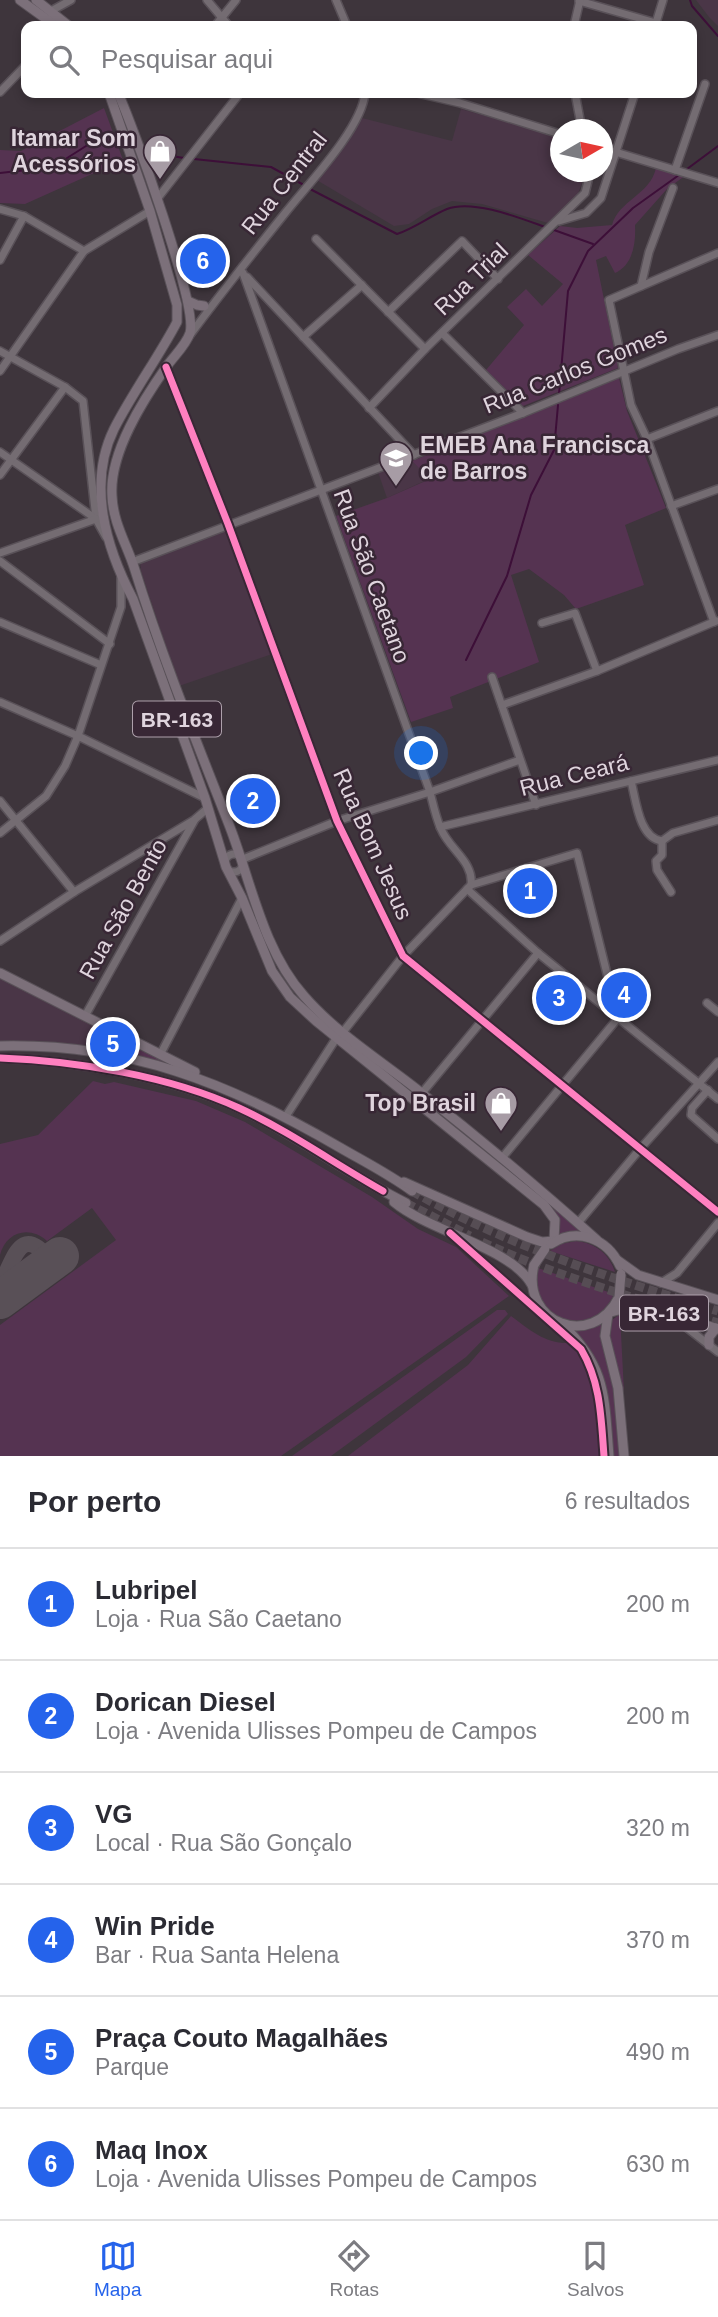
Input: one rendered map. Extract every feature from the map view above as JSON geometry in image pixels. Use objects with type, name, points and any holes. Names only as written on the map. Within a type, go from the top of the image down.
[{"type":"main road","points":[[20,0],[48,21]]},
{"type":"main road","points":[[36,0],[63,21]]},
{"type":"main road","points":[[111,98],[150,211],[177,305],[177,322]]},
{"type":"main road","points":[[120,98],[157,199],[188,301],[189,336]]},
{"type":"main road","points":[[188,301],[204,306]]},
{"type":"main road","points":[[177,322],[190,318]]},
{"type":"main road","name":"BR-163","points":[[177,322],[114,429],[105,456],[100,487],[108,539],[121,576],[134,599],[205,798],[226,867],[272,971],[290,997],[422,1093],[611,1250],[617,1260],[632,1272],[718,1300]]},
{"type":"main road","name":"BR-163","points":[[189,336],[166,367],[132,424],[118,456],[112,494],[118,528],[132,562],[148,616],[243,859],[266,932],[284,972],[340,1035],[548,1209],[555,1220],[554,1241]]},
{"type":"main road","points":[[161,353],[161,361],[166,367]]},
{"type":"main road","points":[[121,576],[121,568],[132,562]]},
{"type":"main road","points":[[0,973],[286,1116],[412,1191]]},
{"type":"main road","points":[[0,1046],[52,1046],[97,1051],[162,1066],[247,1098]]},
{"type":"main road","points":[[0,1058],[62,1063],[170,1083],[205,1093],[276,1128],[406,1203]]},
{"type":"main road","points":[[397,1180],[413,1184],[542,1242],[576,1235],[597,1240]]},
{"type":"main road","points":[[383,1191],[415,1216],[511,1262],[532,1285]]},
{"type":"main road","points":[[554,1241],[534,1265],[532,1285],[535,1297],[541,1309],[562,1324],[584,1347],[598,1372],[604,1394],[609,1456]]},
{"type":"main road","points":[[617,1260],[621,1274],[619,1297],[608,1313],[605,1336],[618,1388],[624,1456]]},
{"type":"main road","name":"BR-163","points":[[562,1324],[587,1325],[608,1313],[638,1307],[717,1329]]},
{"type":"main road","points":[[709,1345],[709,1337],[717,1329]]},
{"type":"street","points":[[51,11],[71,0]]},
{"type":"street","points":[[207,0],[225,21]]},
{"type":"street","points":[[220,21],[236,0]]},
{"type":"street","points":[[336,0],[345,21]]},
{"type":"street","points":[[575,21],[580,0],[643,21]]},
{"type":"street","points":[[656,21],[663,0]]},
{"type":"street","points":[[0,92],[21,70]]},
{"type":"street","points":[[680,172],[705,83]]},
{"type":"street","points":[[157,199],[236,98]]},
{"type":"street","name":"Rua Central","points":[[189,336],[336,149],[359,115],[364,98]]},
{"type":"street","points":[[435,98],[550,131]]},
{"type":"street","points":[[576,98],[580,119]]},
{"type":"street","points":[[558,221],[586,214],[601,198],[634,98]]},
{"type":"street","points":[[613,152],[718,183]]},
{"type":"street","name":"Rua Trial","points":[[369,408],[425,349],[558,221],[585,192],[588,182]]},
{"type":"street","points":[[641,286],[649,252],[673,188]]},
{"type":"street","points":[[0,209],[24,216],[84,251]]},
{"type":"street","points":[[0,370],[84,251],[150,211]]},
{"type":"street","points":[[0,260],[24,216]]},
{"type":"street","points":[[316,239],[425,349]]},
{"type":"street","points":[[388,312],[462,241],[498,279]]},
{"type":"street","points":[[502,705],[597,671],[716,622],[631,405],[609,300],[718,253]]},
{"type":"street","points":[[242,271],[414,455]]},
{"type":"street","name":"Rua São Caetano","points":[[242,271],[430,792],[440,827],[449,844],[470,869],[469,887]]},
{"type":"street","points":[[303,337],[362,285]]},
{"type":"street","name":"Rua Central","points":[[190,318],[223,291]]},
{"type":"street","points":[[442,333],[523,413]]},
{"type":"street","name":"Rua Carlos Gomes","points":[[132,562],[523,413],[718,335]]},
{"type":"street","points":[[0,351],[65,387],[83,401],[96,519]]},
{"type":"street","name":"Rua Bom Jesus","points":[[166,367],[228,524],[337,821],[403,956],[718,1212]]},
{"type":"street","points":[[0,475],[65,387]]},
{"type":"street","points":[[646,439],[718,411]]},
{"type":"street","points":[[0,452],[96,519],[108,539]]},
{"type":"street","points":[[671,506],[718,489]]},
{"type":"street","points":[[0,553],[96,519]]},
{"type":"street","points":[[0,561],[110,644]]},
{"type":"street","points":[[0,833],[46,796],[65,766],[78,736],[121,607],[121,576]]},
{"type":"street","points":[[121,607],[127,600],[134,599]]},
{"type":"street","points":[[542,623],[575,613],[597,671]]},
{"type":"street","points":[[0,622],[101,665]]},
{"type":"street","points":[[492,677],[536,805]]},
{"type":"street","points":[[1,704],[78,736],[205,798]]},
{"type":"street","points":[[243,859],[337,821],[520,760]]},
{"type":"street","name":"Rua Ceará","points":[[440,827],[718,760]]},
{"type":"street","points":[[631,781],[646,832],[653,840],[662,841],[673,833],[718,820]]},
{"type":"street","points":[[0,801],[74,892]]},
{"type":"street","points":[[0,941],[74,892],[194,820],[208,808]]},
{"type":"street","name":"Rua São Bento","points":[[85,1016],[194,820]]},
{"type":"street","points":[[662,841],[662,855],[656,861],[657,870],[671,892]]},
{"type":"street","points":[[286,1116],[340,1035],[403,956],[469,887],[578,853],[618,1018]]},
{"type":"street","points":[[231,855],[239,855],[243,859],[239,871],[231,871],[226,867],[226,860],[231,855]]},
{"type":"street","points":[[469,887],[538,953],[718,1099]]},
{"type":"street","points":[[160,1055],[242,898]]},
{"type":"street","points":[[422,1093],[538,953]]},
{"type":"street","points":[[707,1003],[718,1012]]},
{"type":"street","points":[[502,1158],[618,1018]]},
{"type":"street","points":[[578,1223],[640,1149],[715,1071],[718,1062]]},
{"type":"street","points":[[708,1090],[692,1108],[691,1115],[718,1139]]},
{"type":"street","points":[[661,1283],[677,1273],[718,1223]]},
{"type":"street","points":[[671,1315],[718,1352]]},
{"type":"shaded area","points":[[696,0],[718,0],[718,26],[709,17]]},
{"type":"shaded area","points":[[104,108],[123,160],[25,204],[0,203],[0,150],[21,151]]},
{"type":"shaded area","points":[[461,109],[550,134],[550,182],[582,182],[578,194],[548,223],[482,204],[452,201],[432,209],[409,224],[394,226],[315,179],[362,118],[452,141]]},
{"type":"shaded area","points":[[656,168],[686,175],[667,189],[635,225],[632,253],[626,265],[615,273],[606,256],[596,260],[618,368],[523,406],[486,370],[524,325],[507,307],[526,289],[542,306],[563,284],[528,255],[560,226],[577,228],[612,225],[621,209],[648,185]]},
{"type":"shaded area","points":[[619,378],[627,411],[666,508],[625,525],[644,585],[576,609],[564,595],[529,569],[511,575],[539,662],[450,697],[453,708],[411,722],[336,516],[430,479],[412,461]]},
{"type":"shaded area","name":"EMEB Ana Francisca de Barros","points":[[412,461],[431,478],[387,498],[378,472]]},
{"type":"shaded area","points":[[226,528],[272,654],[179,686],[140,561]]},
{"type":"shaded area","points":[[0,977],[185,1070],[152,1061],[0,1042]]},
{"type":"shaded area","points":[[100,1026],[168,1063],[91,1045]]},
{"type":"shaded area","points":[[93,1081],[105,1084],[114,1082],[196,1101],[245,1122],[372,1197],[418,1229],[456,1247],[509,1296],[281,1456],[0,1456],[0,1325],[116,1240],[92,1208],[47,1241],[33,1233],[13,1236],[7,1241],[0,1255],[0,1144],[38,1135]]},
{"type":"shaded area","points":[[551,1206],[585,1234],[558,1237],[559,1221]]},
{"type":"shaded area","points":[[576,1241],[590,1244],[601,1251],[615,1272],[550,1251],[561,1244]]},
{"type":"shaded area","points":[[538,1268],[614,1294],[604,1309],[591,1318],[563,1318],[551,1311],[541,1300],[537,1285]]},
{"type":"shaded area","points":[[497,1310],[505,1310],[508,1314],[466,1357],[331,1456],[292,1456]]},
{"type":"shaded area","points":[[620,1314],[624,1392],[610,1337],[612,1320]]},
{"type":"shaded area","points":[[511,1316],[545,1339],[570,1343],[580,1355],[592,1382],[602,1456],[348,1456],[468,1365]]},
{"type":"shaded area","points":[[603,1321],[601,1338],[615,1388],[620,1456],[613,1456],[609,1405],[601,1373],[594,1357],[573,1329],[595,1326]]},
{"type":"waterway","points":[[690,0],[692,6],[718,36]]},
{"type":"waterway","points":[[0,173],[53,167],[97,139],[113,144]]},
{"type":"waterway","points":[[687,169],[718,146]]},
{"type":"waterway","points":[[146,152],[184,158]]},
{"type":"waterway","points":[[194,159],[271,167],[302,184]]},
{"type":"waterway","points":[[559,394],[568,291],[588,251],[633,208],[679,175]]},
{"type":"waterway","points":[[310,189],[397,234],[447,209],[470,206],[496,211],[545,227]]},
{"type":"waterway","points":[[554,230],[593,244]]},
{"type":"waterway","points":[[466,660],[507,576],[531,495],[554,450],[558,405]]},
{"type":"taxiway","points":[[0,1285],[15,1255],[25,1244],[41,1250],[52,1262]]},
{"type":"runway","points":[[0,1300],[60,1256]]},
{"type":"tunnel","points":[[412,1191],[486,1229],[561,1260],[718,1311]]},
{"type":"tunnel","points":[[406,1203],[470,1236]]},
{"type":"tunnel","points":[[482,1242],[569,1277],[718,1323]]},
{"type":"cycle path","points":[[166,367],[228,524],[337,821],[403,956],[718,1212]]},
{"type":"cycle path","points":[[0,1058],[122,1072],[212,1097],[276,1127],[383,1191]]},
{"type":"cycle path","points":[[450,1233],[581,1349],[596,1388],[604,1456]]},
{"type":"place","name":"Itamar Som Acessórios","points":[[160,181]]},
{"type":"place","name":"Maq Inox","points":[[203,261]]},
{"type":"place","name":"EMEB Ana Francisca de Barros","points":[[396,488]]},
{"type":"place","name":"Dorican Diesel","points":[[253,801]]},
{"type":"place","name":"Lubripel","points":[[530,891]]},
{"type":"place","name":"Win Pride","points":[[624,995]]},
{"type":"place","name":"VG","points":[[559,998]]},
{"type":"place","name":"Praça Couto Magalhães","points":[[113,1044]]},
{"type":"place","name":"Top Brasil","points":[[501,1133]]}]
